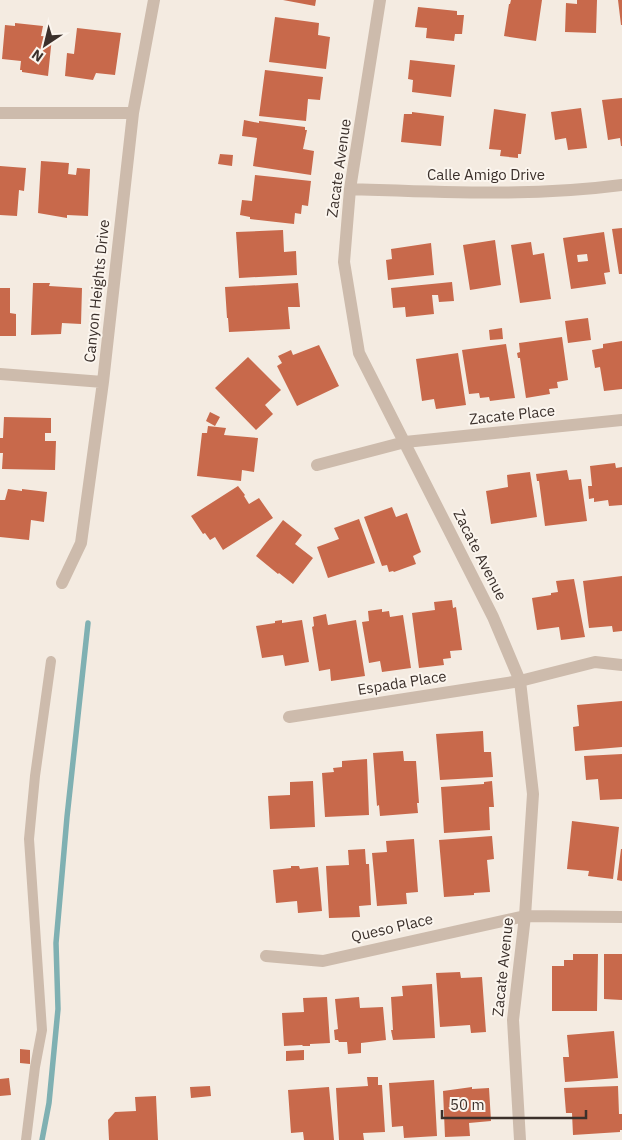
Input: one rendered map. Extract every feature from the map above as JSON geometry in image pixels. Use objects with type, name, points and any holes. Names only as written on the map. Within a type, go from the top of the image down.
[{"type":"street","name":"Canyon Heights Drive","points":[[62,583],[81,543],[103,382],[133,113],[154,0]]},
{"type":"street","name":"Zacate Avenue","points":[[380,0],[350,189],[344,262],[358,353],[493,617],[520,681],[533,794],[525,916],[513,1020],[520,1140]]},
{"type":"street","points":[[0,112],[133,113]]},
{"type":"street","name":"Calle Amigo Drive","points":[[350,189],[461,193],[576,191],[622,185]]},
{"type":"street","points":[[0,374],[103,382]]},
{"type":"street","name":"Zacate Place","points":[[317,465],[405,442],[622,420]]},
{"type":"street","name":"Espada Place","points":[[289,717],[520,681],[595,662],[622,665]]},
{"type":"street","name":"Queso Place","points":[[266,956],[323,961],[525,916],[622,917]]},
{"type":"lane","points":[[26,1140],[34,1067],[42,1030],[28,839],[51,661]]},
{"type":"building","points":[[283,0],[316,0],[315,6]]},
{"type":"building","points":[[511,0],[542,0],[536,41],[504,36]]},
{"type":"building","points":[[577,0],[597,0],[596,33],[565,32],[566,3],[577,4]]},
{"type":"building","points":[[618,0],[622,0],[622,25],[621,25]]},
{"type":"building","points":[[418,7],[457,11],[457,15],[464,15],[462,34],[455,34],[454,41],[426,38],[427,28],[415,27]]},
{"type":"building","points":[[275,17],[319,23],[318,35],[330,37],[326,69],[269,62]]},
{"type":"building","points":[[15,23],[43,26],[41,36],[52,37],[48,76],[22,72],[20,70],[21,61],[2,59],[5,25],[15,26]]},
{"type":"building","points":[[77,28],[121,33],[115,75],[96,73],[93,80],[65,76],[67,53],[74,54]]},
{"type":"building","points":[[410,60],[455,65],[451,97],[412,92],[413,80],[408,79]]},
{"type":"building","points":[[265,70],[323,77],[320,100],[308,99],[306,121],[259,116]]},
{"type":"building","points":[[622,98],[621,146],[620,138],[608,140],[602,100]]},
{"type":"building","points":[[581,108],[587,148],[568,150],[566,138],[555,140],[551,112]]},
{"type":"building","points":[[494,109],[526,114],[521,154],[518,154],[518,158],[500,156],[501,150],[489,149]]},
{"type":"building","points":[[412,112],[444,116],[441,146],[401,142],[404,114],[412,114]]},
{"type":"building","points":[[244,120],[305,127],[305,130],[307,130],[303,149],[314,151],[311,175],[253,166],[257,138],[242,136]]},
{"type":"building","points":[[220,154],[233,155],[232,166],[218,164]]},
{"type":"building","points":[[41,161],[69,163],[68,174],[76,175],[77,168],[90,169],[88,216],[67,215],[67,218],[38,213]]},
{"type":"building","points":[[0,166],[26,168],[24,191],[19,190],[17,216],[0,215]]},
{"type":"building","points":[[255,175],[311,181],[308,206],[302,205],[301,214],[295,213],[294,224],[250,219],[250,217],[240,215],[242,200],[252,201]]},
{"type":"building","points":[[622,228],[622,274],[619,274],[612,229]]},
{"type":"building","points":[[283,230],[284,252],[296,251],[297,275],[239,278],[236,232]]},
{"type":"building","points":[[604,232],[610,272],[604,273],[606,284],[571,289],[563,238]],"holes":[[[587,254],[588,261],[578,262],[577,255]]]},
{"type":"building","points":[[495,240],[501,285],[470,290],[463,245]]},
{"type":"building","points":[[531,242],[533,255],[544,253],[551,299],[520,303],[511,245]]},
{"type":"building","points":[[431,243],[434,275],[388,280],[386,260],[392,259],[391,249]]},
{"type":"building","points":[[452,282],[454,301],[439,302],[438,295],[432,295],[434,314],[406,317],[405,307],[393,308],[391,288]]},
{"type":"building","points":[[33,283],[50,283],[49,286],[82,288],[81,324],[62,323],[61,334],[31,335]]},
{"type":"building","points":[[298,283],[300,307],[288,307],[290,329],[229,332],[225,287]]},
{"type":"building","points":[[0,288],[10,288],[10,313],[16,314],[16,336],[0,336]]},
{"type":"building","points":[[588,318],[591,340],[568,343],[565,321]]},
{"type":"building","points":[[502,328],[503,339],[490,340],[489,330]]},
{"type":"building","points":[[562,337],[568,380],[557,382],[558,388],[549,389],[550,394],[526,398],[520,358],[518,358],[517,353],[520,352],[519,343]]},
{"type":"building","points":[[622,341],[622,389],[604,391],[600,367],[595,368],[592,350],[603,348],[603,344]]},
{"type":"building","points":[[506,344],[515,398],[490,401],[489,397],[480,398],[479,393],[469,394],[462,350]]},
{"type":"building","points":[[319,345],[339,386],[297,406],[277,366],[282,363],[278,356],[291,350],[293,355]]},
{"type":"building","points":[[458,353],[466,405],[436,409],[434,399],[422,401],[416,359]]},
{"type":"building","points":[[248,357],[281,390],[265,405],[273,414],[256,430],[215,388]]},
{"type":"building","points":[[210,412],[220,417],[215,426],[206,421]]},
{"type":"building","points":[[4,417],[51,418],[51,433],[45,433],[45,441],[56,441],[55,470],[2,469],[3,453],[0,453],[0,438],[3,438]]},
{"type":"building","points":[[208,426],[226,428],[224,435],[258,438],[254,472],[242,470],[241,481],[197,476],[202,433],[207,433]]},
{"type":"building","points":[[615,463],[616,468],[622,467],[622,505],[609,506],[608,500],[594,502],[594,498],[589,499],[588,486],[592,486],[590,466]]},
{"type":"building","points":[[567,470],[569,480],[581,479],[587,521],[545,526],[539,481],[537,481],[536,474]]},
{"type":"building","points":[[530,472],[537,517],[491,524],[486,491],[508,487],[507,475]]},
{"type":"building","points":[[238,486],[249,504],[259,498],[273,518],[223,550],[215,537],[210,540],[205,533],[203,534],[191,516]]},
{"type":"building","points":[[8,489],[47,492],[44,522],[31,520],[29,540],[0,537],[0,500],[5,500]]},
{"type":"building","points":[[392,507],[396,517],[407,513],[421,552],[413,556],[416,564],[389,572],[387,565],[382,566],[364,517]]},
{"type":"building","points":[[359,519],[375,563],[328,578],[317,547],[339,539],[334,528]]},
{"type":"building","points":[[283,520],[302,535],[295,544],[313,558],[293,584],[256,556]]},
{"type":"building","points":[[622,576],[622,631],[613,632],[612,626],[589,628],[583,581]]},
{"type":"building","points":[[574,579],[585,637],[561,640],[559,627],[537,630],[532,598],[558,592],[556,581]]},
{"type":"building","points":[[452,600],[453,608],[456,607],[462,650],[450,651],[451,658],[443,659],[444,665],[419,668],[412,613],[435,610],[434,602]]},
{"type":"building","points":[[382,609],[382,612],[389,611],[390,617],[403,615],[411,668],[382,672],[380,661],[369,663],[362,622],[369,621],[368,611]]},
{"type":"building","points":[[326,614],[328,625],[356,620],[365,676],[331,681],[330,669],[319,671],[312,627],[314,626],[313,617]]},
{"type":"building","points":[[282,620],[282,623],[302,620],[309,662],[285,666],[283,655],[262,658],[256,626]]},
{"type":"building","points":[[622,701],[622,747],[575,751],[573,727],[579,726],[577,705]]},
{"type":"building","points":[[483,731],[484,752],[491,752],[493,777],[440,780],[436,734]]},
{"type":"building","points":[[403,751],[404,761],[416,761],[418,813],[380,816],[379,805],[377,806],[373,753]]},
{"type":"building","points":[[622,754],[622,799],[600,800],[598,779],[586,780],[584,756]]},
{"type":"building","points":[[367,759],[369,815],[325,817],[322,773],[334,772],[333,768],[342,767],[342,761]]},
{"type":"building","points":[[313,781],[315,827],[270,829],[268,796],[290,795],[290,782]]},
{"type":"building","points":[[492,781],[494,807],[489,807],[490,830],[444,833],[441,787],[484,784],[484,782]]},
{"type":"building","points":[[572,821],[619,827],[613,879],[588,876],[589,871],[567,869]]},
{"type":"building","points":[[492,836],[494,859],[487,860],[490,892],[444,897],[439,840]]},
{"type":"building","points":[[414,839],[418,892],[406,893],[407,904],[377,906],[372,853],[387,852],[386,841]]},
{"type":"building","points":[[365,849],[366,864],[369,864],[371,905],[359,906],[360,917],[329,918],[326,866],[349,865],[348,850]]},
{"type":"building","points":[[622,849],[622,881],[617,880]]},
{"type":"building","points":[[291,866],[299,866],[300,869],[318,867],[322,911],[298,913],[297,901],[276,903],[273,870],[291,868]]},
{"type":"building","points":[[573,954],[598,954],[597,1011],[552,1011],[552,966],[564,966],[564,960],[573,960]]},
{"type":"building","points":[[604,954],[622,954],[622,1000],[604,999]]},
{"type":"building","points":[[460,972],[461,978],[482,977],[486,1032],[471,1033],[470,1025],[440,1027],[436,973]]},
{"type":"building","points":[[432,984],[435,1038],[393,1040],[391,1030],[393,1030],[391,997],[403,996],[402,986]]},
{"type":"building","points":[[327,997],[330,1043],[310,1044],[310,1046],[284,1046],[282,1013],[304,1012],[303,998]]},
{"type":"building","points":[[359,997],[360,1008],[383,1007],[386,1040],[361,1043],[361,1053],[348,1054],[347,1042],[335,1040],[334,1030],[338,1029],[335,999]]},
{"type":"building","points":[[614,1031],[618,1078],[565,1082],[563,1057],[569,1057],[567,1035]]},
{"type":"building","points":[[20,1049],[30,1050],[30,1064],[20,1063]]},
{"type":"building","points":[[304,1050],[304,1060],[286,1061],[286,1051]]},
{"type":"building","points":[[367,1077],[378,1077],[378,1085],[382,1085],[385,1132],[363,1133],[364,1140],[339,1140],[336,1088],[368,1086]]},
{"type":"building","points":[[9,1078],[11,1095],[0,1096],[0,1079]]},
{"type":"building","points":[[434,1080],[437,1136],[404,1138],[403,1126],[392,1127],[389,1083]]},
{"type":"building","points":[[210,1086],[211,1096],[191,1098],[190,1087]]},
{"type":"building","points":[[618,1086],[619,1114],[622,1114],[622,1130],[620,1132],[573,1135],[572,1113],[566,1113],[564,1088]]},
{"type":"building","points":[[329,1087],[334,1140],[304,1140],[303,1132],[291,1133],[288,1090]]},
{"type":"building","points":[[472,1087],[472,1089],[489,1088],[491,1121],[469,1123],[470,1136],[445,1137],[443,1091]]},
{"type":"building","points":[[156,1096],[158,1140],[109,1140],[108,1120],[115,1112],[136,1111],[135,1097]]},
{"type":"waterway","points":[[42,1140],[49,1103],[58,1009],[56,943],[67,817],[88,623]]}]
